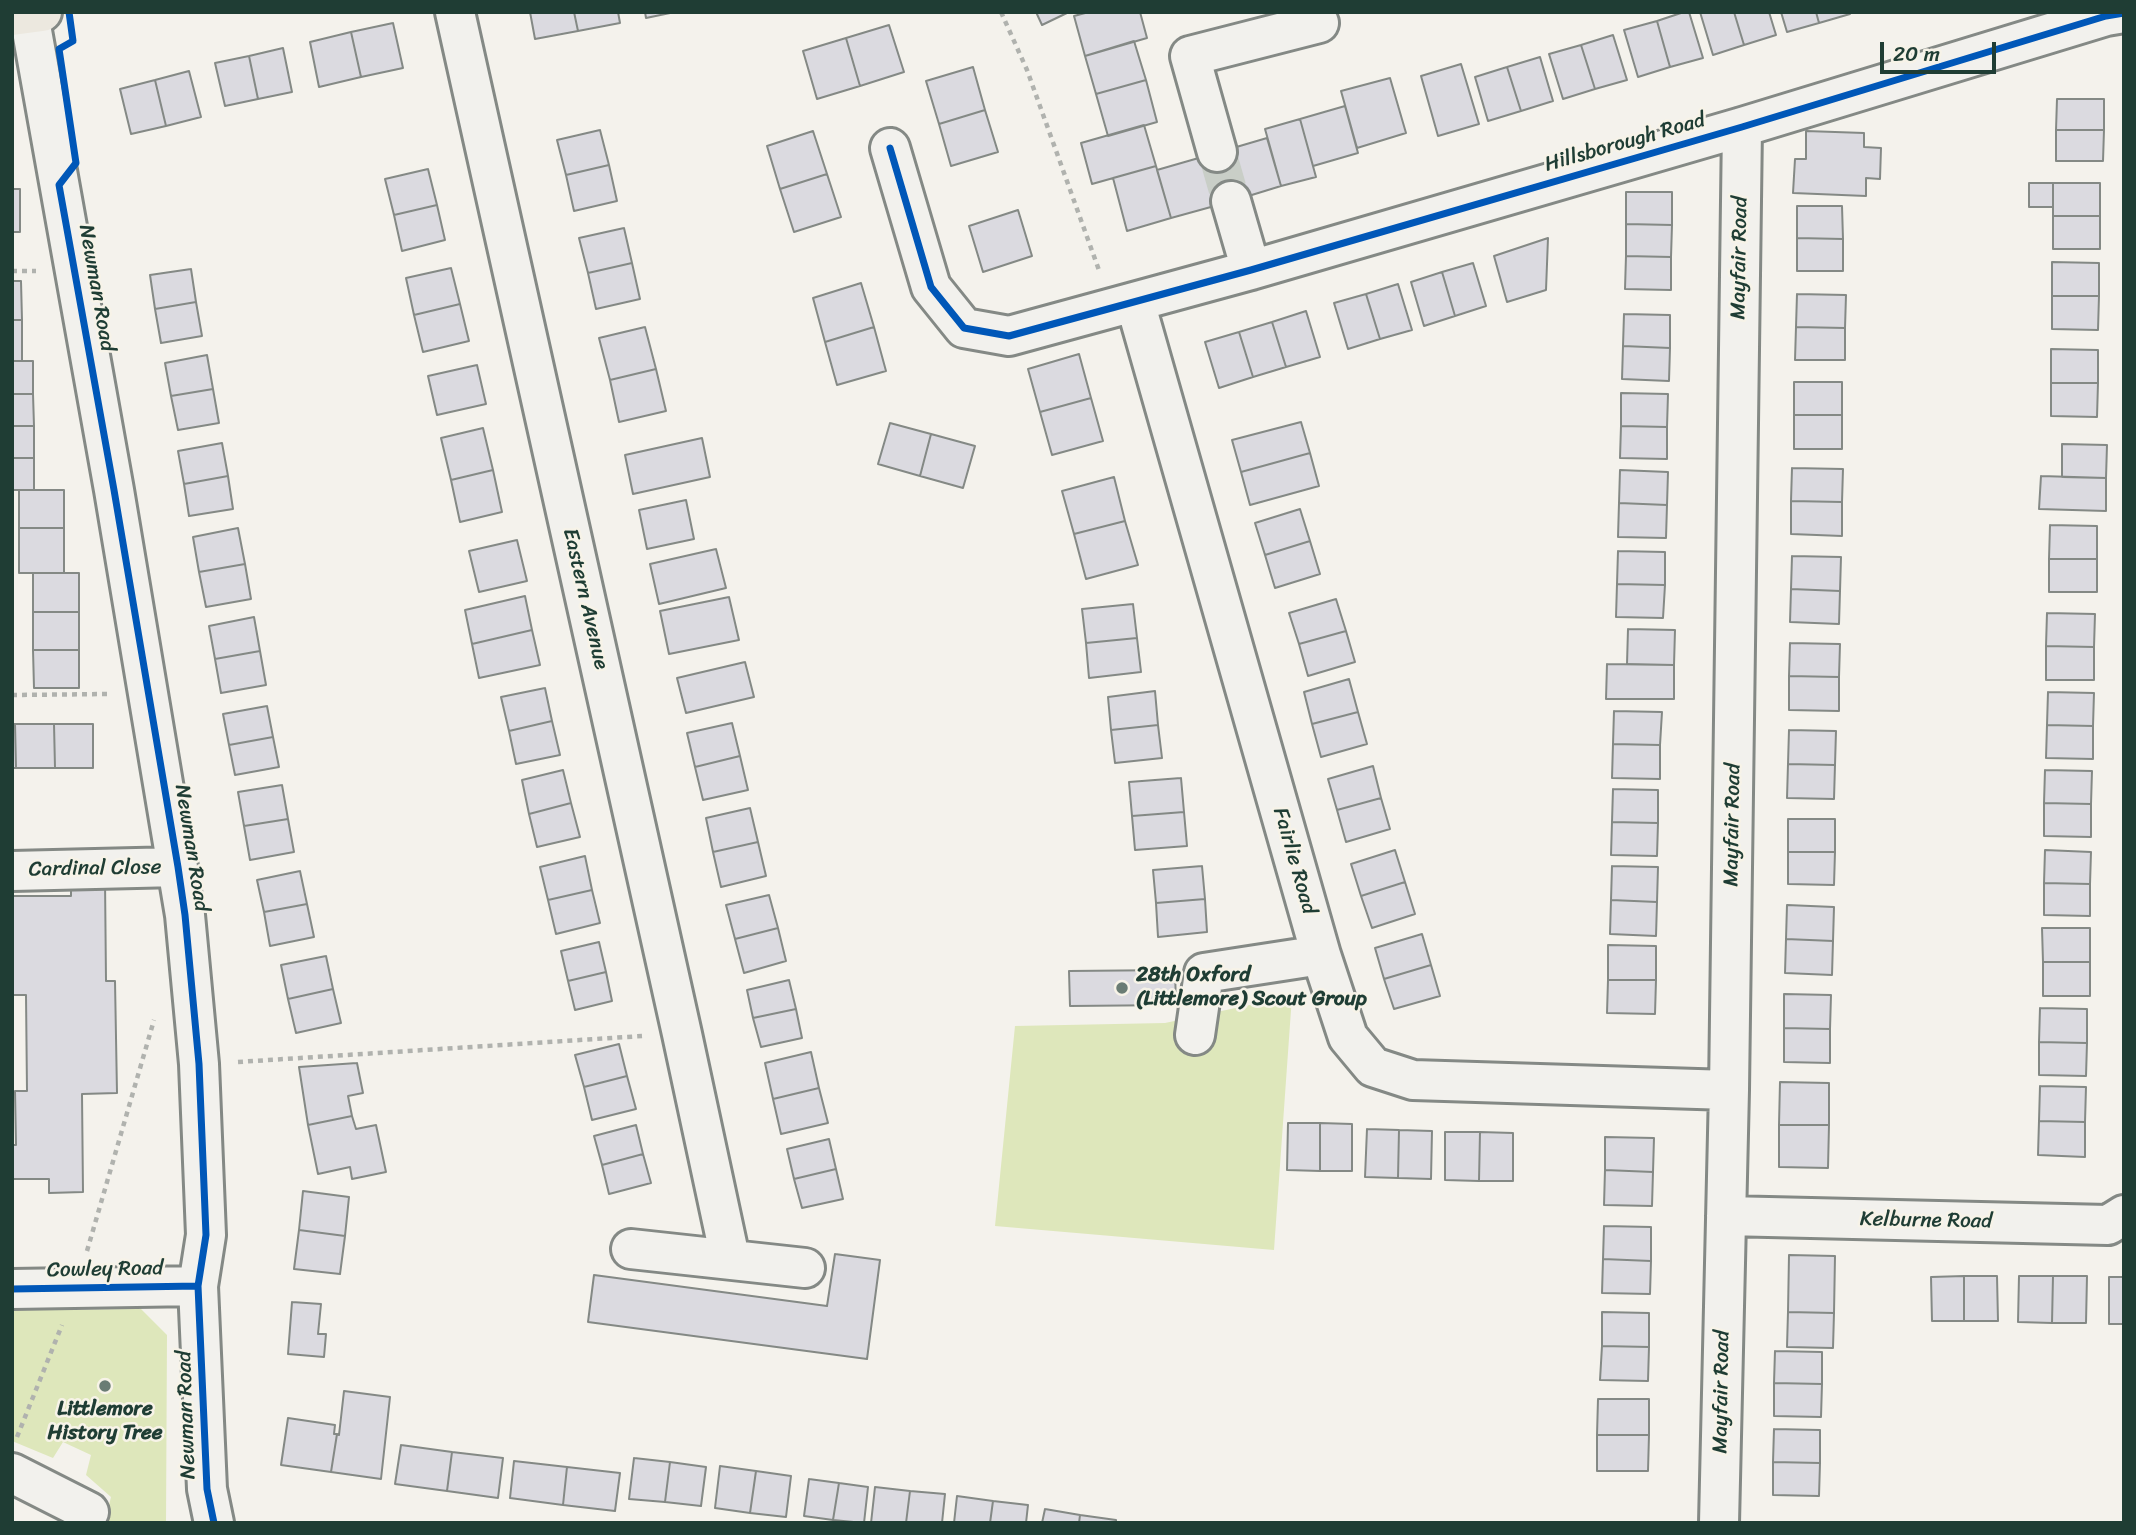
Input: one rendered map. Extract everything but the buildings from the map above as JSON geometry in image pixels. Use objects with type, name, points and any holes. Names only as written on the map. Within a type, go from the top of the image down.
[{"type":"street","name":"Eastern Avenue","points":[[455,12],[730,1258]]},
{"type":"street","name":"Hillsborough Road","points":[[890,148],[931,287],[964,328],[1009,336],[1251,270],[1742,127],[2106,16],[2124,13]]},
{"type":"street","name":"Newman Road","points":[[28,14],[149,694],[185,915],[199,1065],[206,1235],[198,1286],[207,1489],[214,1523]]},
{"type":"street","points":[[1217,152],[1190,56],[1319,23]]},
{"type":"street","name":"Mayfair Road","points":[[1719,1523],[1729,1090],[1742,127]]},
{"type":"street","points":[[1231,201],[1251,270]]},
{"type":"street","name":"Fairlie Road","points":[[1124,305],[1348,1037],[1373,1067],[1413,1080],[1729,1090]]},
{"type":"street","name":"Cardinal Close","points":[[12,871],[178,867]]},
{"type":"street","points":[[1195,1035],[1204,973],[1321,955]]},
{"type":"street","name":"Kelburne Road","points":[[1726,1216],[2108,1225],[2124,1215]]},
{"type":"street","points":[[631,1249],[805,1268]]},
{"type":"street","name":"Cowley Road","points":[[12,1289],[198,1286]]},
{"type":"street","points":[[12,1473],[89,1512]]},
{"type":"path","points":[[1000,12],[1027,70],[1124,305]]},
{"type":"path","points":[[12,695],[149,694]]},
{"type":"path","points":[[12,1448],[76,1288],[158,1009]]},
{"type":"path","points":[[199,1065],[682,1034]]},
{"type":"green space","points":[[1292,996],[1274,1250],[995,1226],[1015,1026],[1165,1023]]},
{"type":"green space","points":[[141,1309],[167,1335],[166,1523],[107,1523],[105,1521],[111,1497],[86,1475],[91,1455],[63,1442],[53,1458],[12,1441],[12,1310]]},
{"type":"tunnel","points":[[1217,152],[1231,201]]},
{"type":"cycle path","points":[[69,12],[73,41],[59,49],[76,163],[59,185],[114,490],[185,915],[199,1064],[206,1235],[198,1286],[207,1489],[214,1523]]},
{"type":"cycle path","points":[[890,148],[931,287],[964,328],[1009,336],[1251,270],[1742,127],[2106,16],[2124,13]]},
{"type":"cycle path","points":[[12,1289],[198,1286]]},
{"type":"place","name":"28th Oxford (Littlemore) Scout Group","points":[[1122,988]]},
{"type":"place","name":"Littlemore History Tree","points":[[105,1386]]}]
